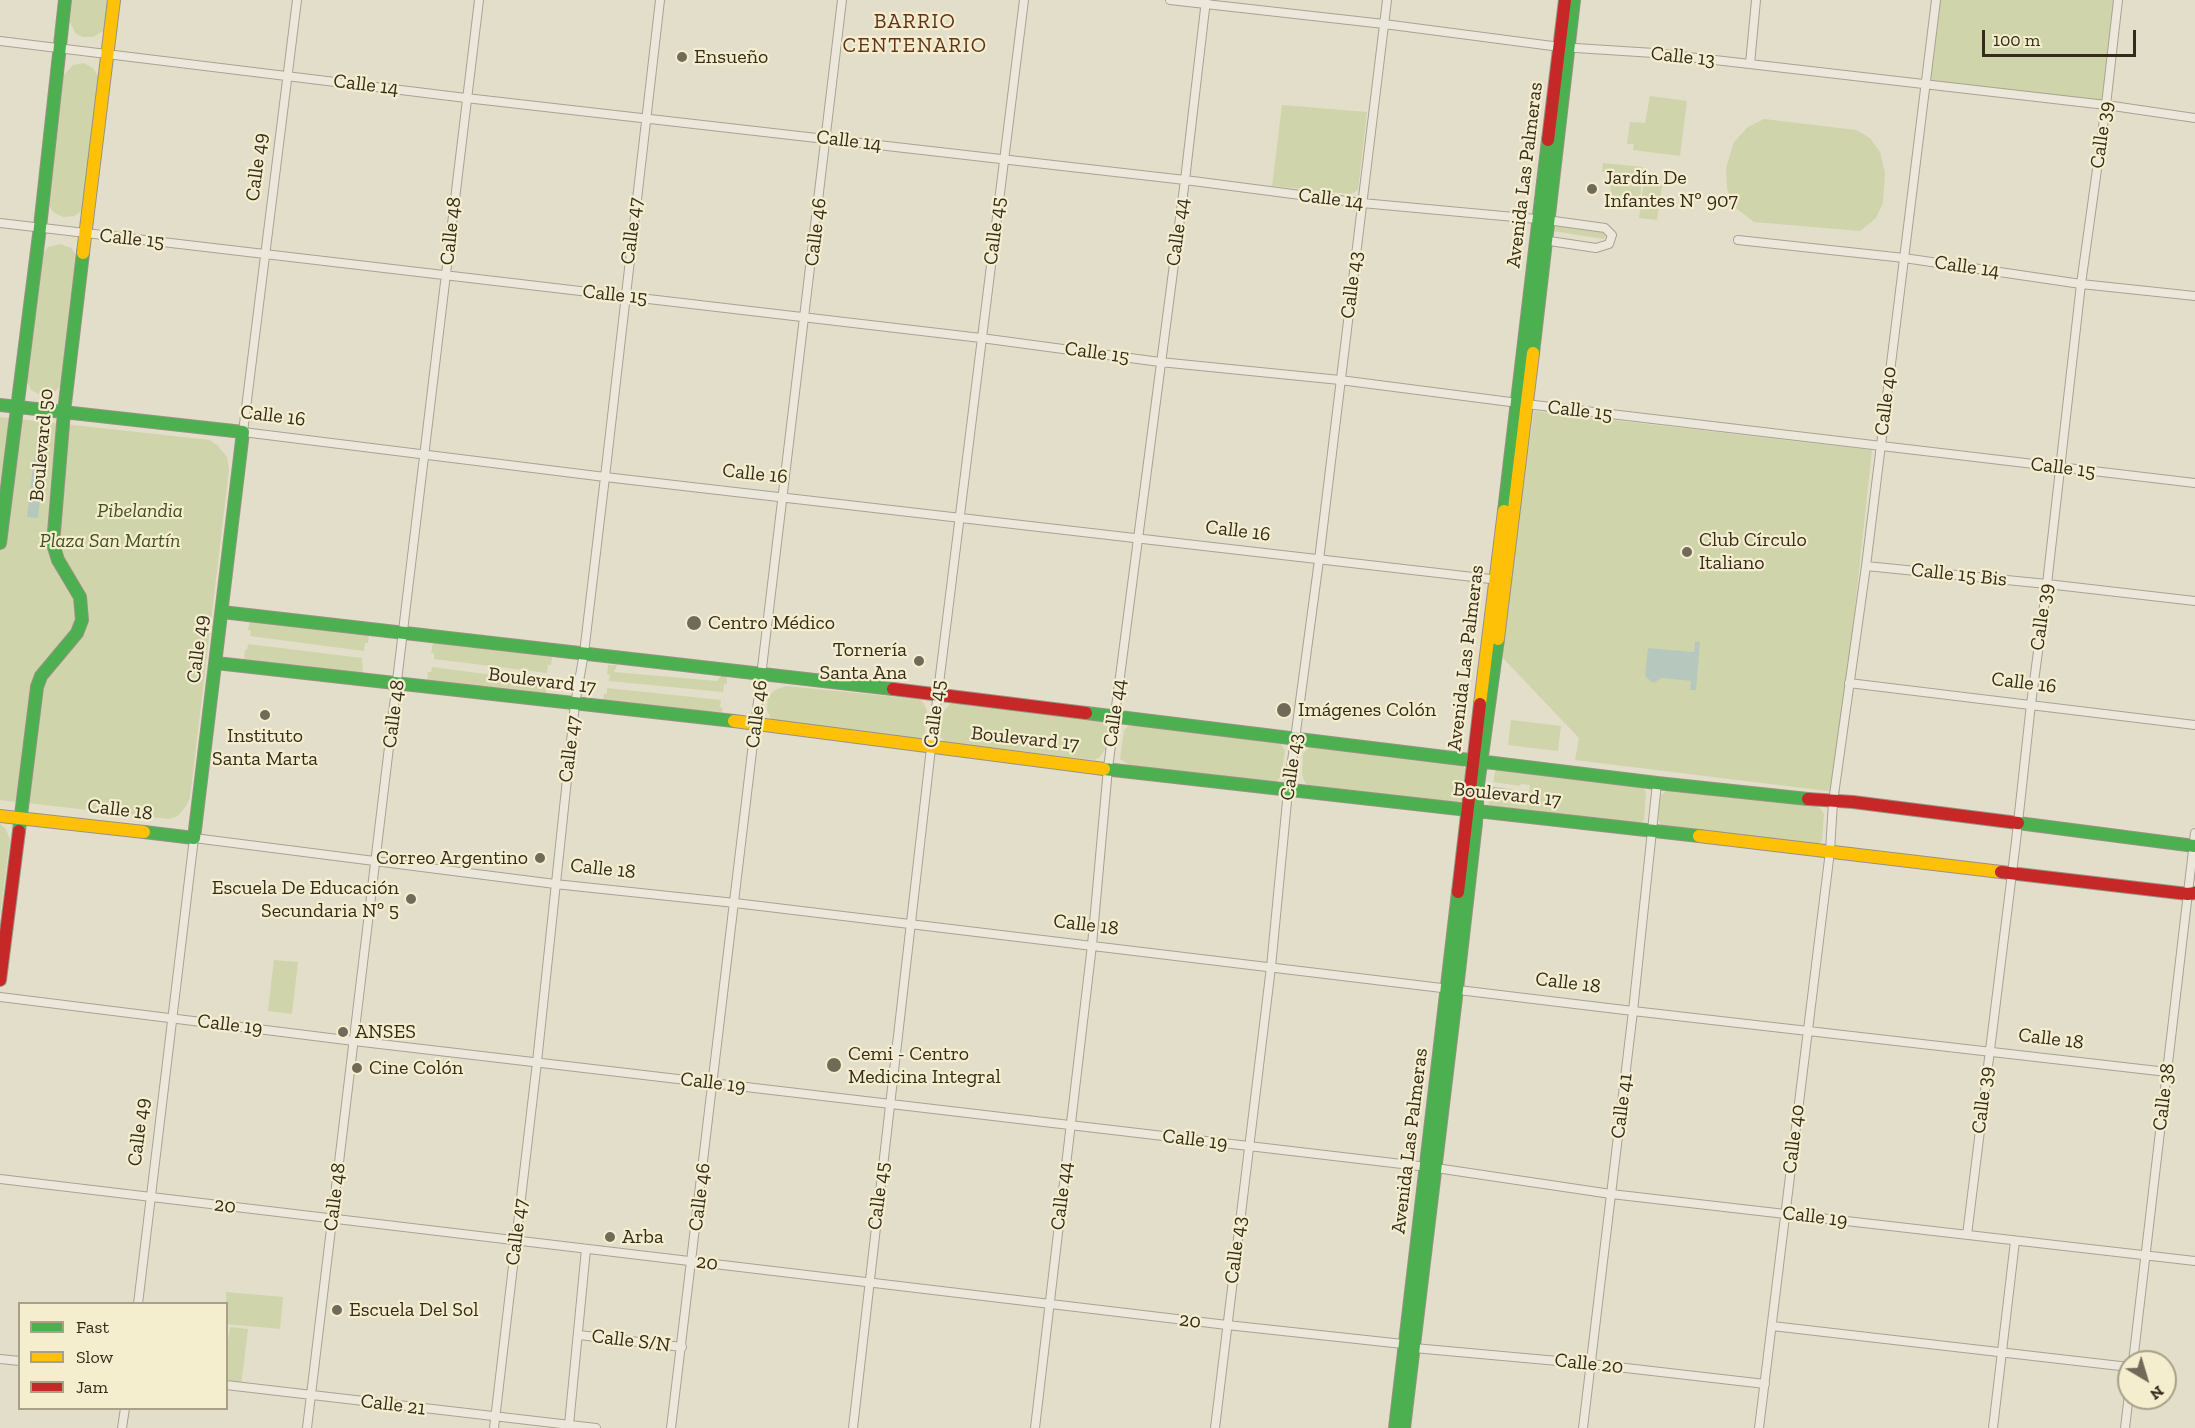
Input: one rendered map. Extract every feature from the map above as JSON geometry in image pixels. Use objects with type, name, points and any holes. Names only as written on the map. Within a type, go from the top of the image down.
[{"type":"main road","name":"Boulevard 50","points":[[0,543],[40,227],[65,0]]},
{"type":"main road","name":"Boulevard 50","points":[[0,980],[37,687],[41,676],[77,633],[82,620],[80,597],[58,560],[52,544],[64,412],[114,0]]},
{"type":"main road","name":"Avenida Las Palmeras","points":[[1564,47],[1565,0]]},
{"type":"main road","name":"Avenida Las Palmeras","points":[[1395,1428],[1409,1346],[1431,1168],[1453,988],[1471,811],[1478,785],[1478,761],[1564,47],[1574,0]]},
{"type":"main road","name":"Calle 16","points":[[0,405],[243,432]]},
{"type":"main road","name":"Calle 49","points":[[195,838],[243,432]]},
{"type":"main road","name":"Boulevard 17","points":[[222,612],[762,673],[1657,783],[1833,802],[1853,802],[2018,823],[2194,841]]},
{"type":"main road","name":"Boulevard 17","points":[[216,663],[756,724],[931,748],[1288,791],[1830,851],[2191,894]]},
{"type":"main road","name":"Calle 18","points":[[0,816],[195,838]]},
{"type":"main road","name":"Avenida Las Palmeras","points":[[1404,1428],[1409,1346]]},
{"type":"street","name":"Calle 49","points":[[243,432],[297,0]]},
{"type":"street","name":"Calle 48","points":[[307,1428],[479,0]]},
{"type":"street","name":"Calle 47","points":[[494,1428],[537,1062],[575,704],[584,653],[660,0]]},
{"type":"street","name":"Calle 46","points":[[671,1428],[842,0]]},
{"type":"street","name":"Calle 45","points":[[853,1428],[931,748],[1024,0]]},
{"type":"street","name":"Calle 13","points":[[1170,0],[1206,2],[1564,47],[1654,53],[1927,84],[2195,118]]},
{"type":"street","name":"Calle 43","points":[[1215,1428],[1271,966],[1288,791],[1319,560],[1387,0]]},
{"type":"street","points":[[1750,64],[1756,0]]},
{"type":"street","name":"Calle 40","points":[[1759,1428],[1830,851],[1833,802],[1866,566],[1936,0]]},
{"type":"street","name":"Calle 39","points":[[1967,1235],[2047,584],[2081,284],[2118,0]]},
{"type":"street","name":"Calle 44","points":[[1035,1428],[1092,945],[1108,768],[1206,2]]},
{"type":"street","name":"Calle 14","points":[[0,41],[466,98],[1185,180],[1362,203],[1543,220],[1605,228],[1612,235],[1609,244],[1596,248],[1541,239]]},
{"type":"street","name":"Calle 15","points":[[0,223],[2195,483]]},
{"type":"street","name":"Calle 14","points":[[1738,240],[1904,258],[2081,284],[2195,296]]},
{"type":"street","name":"Calle 16","points":[[243,432],[605,477],[1500,581]]},
{"type":"street","name":"Calle 15 Bis","points":[[1866,566],[2195,601]]},
{"type":"street","name":"Calle 16","points":[[1849,683],[2195,725]]},
{"type":"street","name":"Calle 41","points":[[1583,1428],[1633,1011],[1657,783]]},
{"type":"street","name":"Calle 49","points":[[138,1302],[195,838]]},
{"type":"street","name":"Calle 18","points":[[195,838],[555,884],[735,903],[1633,1011],[2167,1072]]},
{"type":"street","name":"Calle 38","points":[[2134,1350],[2167,1072],[2191,894],[2194,841]]},
{"type":"street","name":"Calle 19","points":[[0,997],[1431,1168],[1611,1194],[2195,1261]]},
{"type":"street","name":"20","points":[[0,1179],[1409,1346]]},
{"type":"street","points":[[1993,1428],[2015,1240]]},
{"type":"street","points":[[569,1425],[586,1249]]},
{"type":"street","points":[[1772,1326],[2117,1366]]},
{"type":"street","name":"Calle S/N","points":[[579,1335],[682,1347]]},
{"type":"street","name":"Calle 20","points":[[1409,1346],[1765,1384]]},
{"type":"street","points":[[0,1359],[18,1361]]},
{"type":"street","name":"Calle 21","points":[[228,1385],[596,1428]]},
{"type":"street","points":[[122,1428],[125,1410]]},
{"type":"street","points":[[2125,1428],[2127,1410]]},
{"type":"green space","points":[[72,0],[109,0],[105,30],[93,37],[76,34],[70,22]]},
{"type":"green space","points":[[1936,0],[2118,0],[2106,105],[1927,84]]},
{"type":"green space","points":[[84,63],[93,68],[99,77],[83,210],[74,216],[63,217],[53,212],[48,204],[60,79],[73,65]]},
{"type":"green space","points":[[1650,96],[1687,101],[1680,156],[1633,150],[1634,144],[1627,144],[1630,122],[1645,123]]},
{"type":"green space","points":[[1282,105],[1367,112],[1358,190],[1351,194],[1272,186]]},
{"type":"green space","points":[[1764,119],[1856,130],[1870,138],[1880,152],[1885,173],[1883,203],[1876,218],[1860,231],[1754,222],[1732,205],[1727,188],[1726,168],[1734,142],[1748,127]]},
{"type":"green space","points":[[1603,163],[1643,167],[1640,198],[1610,195],[1612,173],[1602,172]]},
{"type":"green space","points":[[1644,182],[1662,185],[1657,220],[1639,218]]},
{"type":"green space","points":[[1553,224],[1605,231],[1606,235],[1604,239],[1552,231]]},
{"type":"green space","points":[[60,244],[71,248],[77,256],[63,384],[51,395],[40,395],[31,390],[26,379],[41,256],[48,247]]},
{"type":"green space","name":"Club Círculo Italiano","points":[[1534,411],[1872,450],[1835,792],[1575,760],[1579,738],[1499,654]]},
{"type":"green space","name":"Plaza San Martín","points":[[0,417],[210,440],[227,457],[229,470],[190,798],[178,816],[169,819],[0,800]]},
{"type":"green space","points":[[250,620],[369,635],[368,643],[365,643],[364,651],[250,636],[251,631],[248,630]]},
{"type":"green space","points":[[433,643],[552,657],[551,665],[548,665],[547,673],[434,659],[434,653],[431,653]]},
{"type":"green space","points":[[248,644],[362,658],[363,674],[244,659]]},
{"type":"green space","points":[[608,665],[617,665],[614,672],[717,681],[721,676],[727,676],[727,684],[724,684],[723,692],[609,681]]},
{"type":"green space","points":[[432,667],[546,682],[546,696],[427,682],[428,672],[431,672]]},
{"type":"green space","points":[[786,686],[917,699],[922,701],[927,710],[925,733],[922,737],[909,740],[773,723],[767,710],[768,697],[775,690]]},
{"type":"green space","points":[[607,688],[721,700],[720,707],[723,708],[721,714],[603,701]]},
{"type":"green space","points":[[950,704],[1105,721],[1108,725],[1106,748],[1100,757],[1094,760],[945,742],[939,731],[944,711]]},
{"type":"green space","points":[[1511,720],[1561,726],[1558,751],[1508,745]]},
{"type":"green space","points":[[1136,725],[1281,744],[1285,751],[1281,776],[1276,782],[1269,783],[1129,765],[1120,759],[1124,730],[1128,726]]},
{"type":"green space","points":[[1311,746],[1461,764],[1467,771],[1463,798],[1454,803],[1308,785],[1302,775],[1303,753]]},
{"type":"green space","points":[[1496,769],[1641,785],[1646,792],[1644,820],[1640,824],[1488,808],[1491,792],[1528,800],[1530,785],[1521,784],[1520,786],[1493,782]]},
{"type":"green space","points":[[1667,790],[1816,806],[1824,814],[1822,841],[1816,846],[1662,827],[1658,819],[1660,796]]},
{"type":"green space","points":[[0,824],[6,829],[10,840],[0,916]]},
{"type":"green space","points":[[274,960],[298,962],[292,1014],[268,1011]]},
{"type":"green space","points":[[226,1292],[283,1297],[280,1329],[228,1324]]},
{"type":"green space","points":[[230,1327],[248,1329],[241,1385],[228,1384]]},
{"type":"shaded area","points":[[34,458],[45,459],[38,518],[27,517]]},
{"type":"shaded area","points":[[1695,642],[1700,642],[1696,690],[1690,690],[1691,681],[1662,678],[1653,683],[1645,676],[1648,648],[1694,652]]},
{"type":"waterway","points":[[1493,788],[1516,792]]},
{"type":"traffic: fast","points":[[0,543],[40,227],[65,0]]},
{"type":"traffic: fast","points":[[1533,353],[1574,0]]},
{"type":"traffic: fast","points":[[1504,511],[1548,140]]},
{"type":"traffic: fast","points":[[19,831],[37,687],[41,676],[77,633],[82,620],[80,597],[58,560],[53,544],[64,412],[83,253]]},
{"type":"traffic: fast","points":[[0,405],[243,432],[194,838],[144,832]]},
{"type":"traffic: fast","points":[[222,612],[893,689]]},
{"type":"traffic: fast","points":[[1404,1428],[1457,989],[1476,823],[1478,785],[1498,639]]},
{"type":"traffic: fast","points":[[216,663],[734,721]]},
{"type":"traffic: fast","points":[[1086,713],[1657,783],[1808,799]]},
{"type":"traffic: fast","points":[[1104,769],[1699,836]]},
{"type":"traffic: fast","points":[[2018,823],[2195,846]]},
{"type":"traffic: fast","points":[[1395,1428],[1458,892]]},
{"type":"traffic: slow","points":[[83,253],[114,0]]},
{"type":"traffic: slow","points":[[1498,639],[1533,353]]},
{"type":"traffic: slow","points":[[1480,704],[1504,511]]},
{"type":"traffic: slow","points":[[734,721],[1104,769]]},
{"type":"traffic: slow","points":[[0,816],[144,832]]},
{"type":"traffic: slow","points":[[1699,836],[2001,872]]},
{"type":"traffic: jam","points":[[1548,140],[1565,0]]},
{"type":"traffic: jam","points":[[893,689],[1086,713]]},
{"type":"traffic: jam","points":[[1458,892],[1480,704]]},
{"type":"traffic: jam","points":[[1808,799],[1853,802],[2018,823]]},
{"type":"traffic: jam","points":[[0,980],[19,831]]},
{"type":"traffic: jam","points":[[2001,872],[2195,893]]},
{"type":"place","name":"Ensueño","points":[[682,57]]},
{"type":"place","name":"Jardín De Infantes Nº 907","points":[[1592,189]]},
{"type":"place","name":"Club Círculo Italiano","points":[[1687,552]]},
{"type":"place","name":"Centro Médico","points":[[694,623]]},
{"type":"place","name":"Tornería Santa Ana","points":[[919,661]]},
{"type":"place","name":"Imágenes Colón","points":[[1284,710]]},
{"type":"place","name":"Instituto Santa Marta","points":[[265,715]]},
{"type":"place","name":"Correo Argentino","points":[[540,858]]},
{"type":"place","name":"Escuela De Educación Secundaria Nº 5","points":[[411,899]]},
{"type":"place","name":"ANSES","points":[[343,1032]]},
{"type":"place","name":"Cemi - Centro Medicina Integral","points":[[834,1065]]},
{"type":"place","name":"Cine Colón","points":[[357,1068]]},
{"type":"place","name":"Arba","points":[[610,1237]]},
{"type":"place","name":"Escuela Del Sol","points":[[337,1310]]},
{"type":"district","name":"BARRIO CENTENARIO","points":[[915,34]]},
{"type":"park label","name":"Pibelandia","points":[[140,511]]}]
